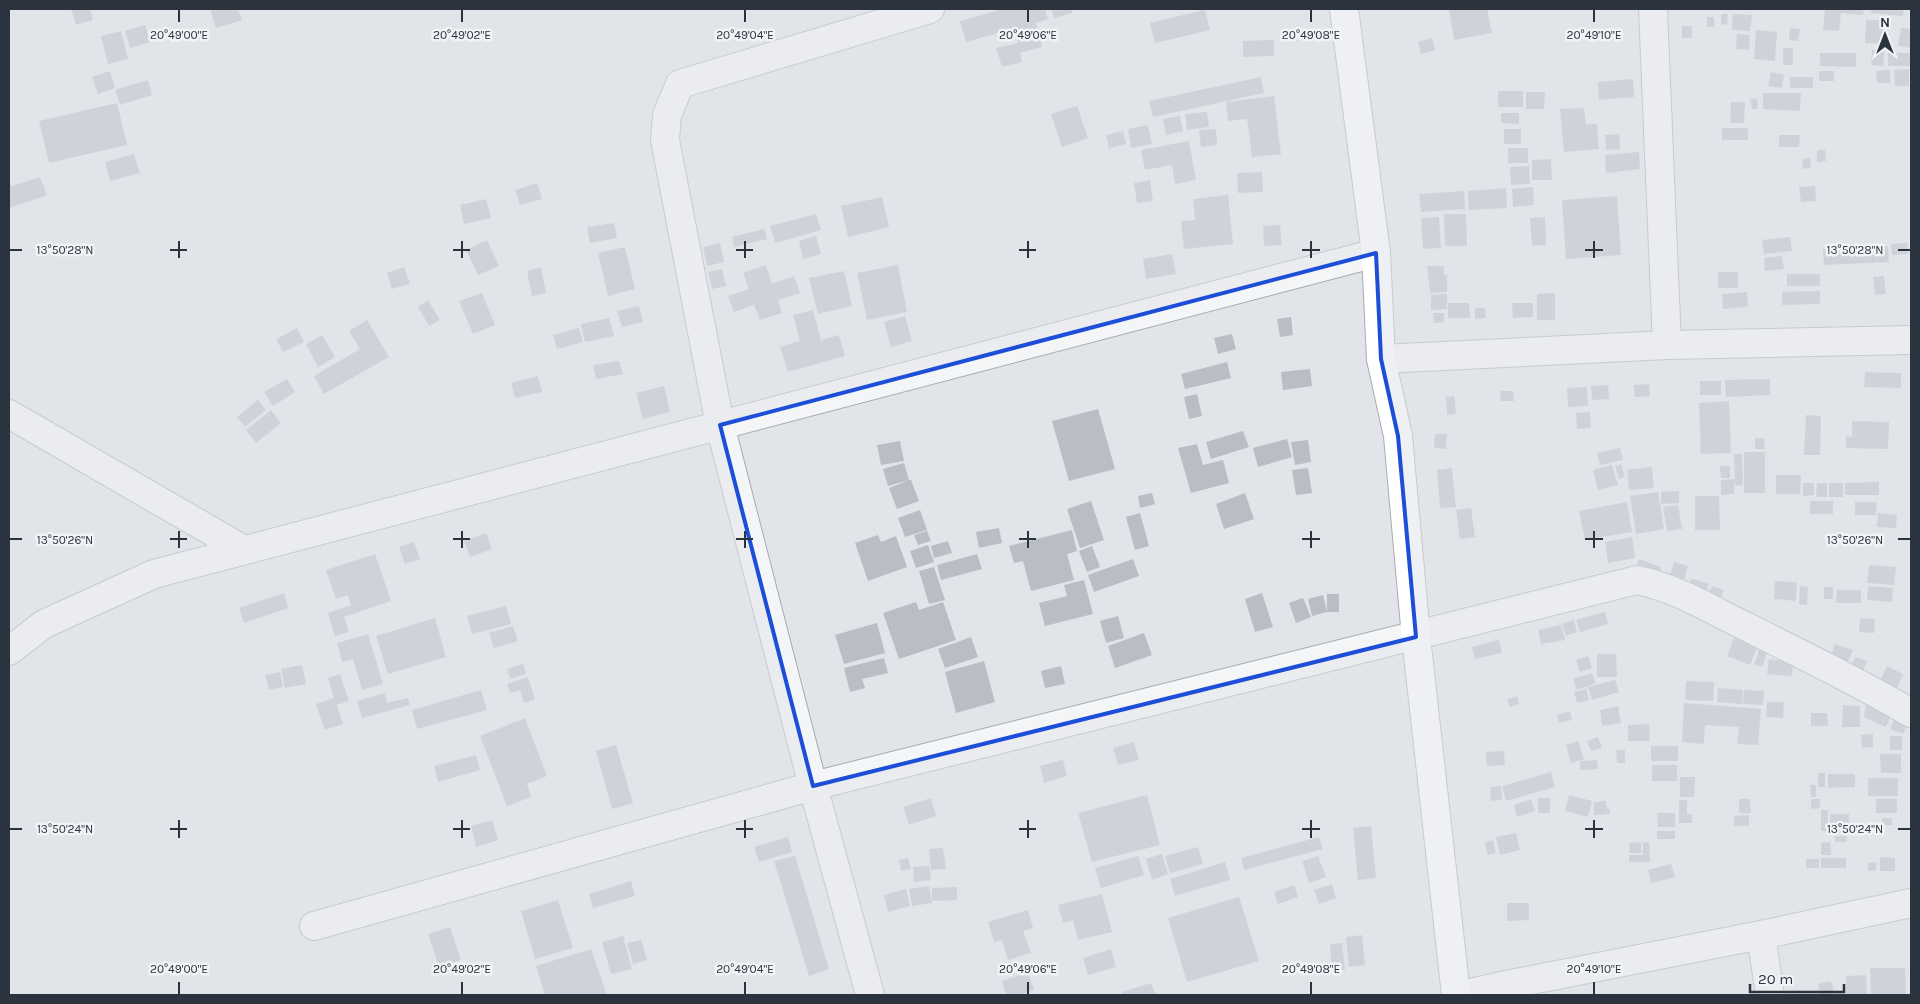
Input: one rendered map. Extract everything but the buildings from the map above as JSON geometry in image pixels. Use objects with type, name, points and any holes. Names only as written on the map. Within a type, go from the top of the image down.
[{"type":"street","points":[[870,995],[813,786],[720,425],[665,140],[667,115],[680,84],[930,9]]},
{"type":"street","points":[[1344,9],[1376,253],[1381,359],[1398,436],[1416,637],[1456,995]]},
{"type":"street","points":[[1653,9],[1667,345]]},
{"type":"street","points":[[9,651],[44,624],[154,574],[1376,253]]},
{"type":"street","points":[[1381,359],[1667,345],[1911,340]]},
{"type":"street","points":[[9,414],[244,550]]},
{"type":"street","points":[[314,926],[813,786],[1416,637],[1637,580],[1685,596],[1870,688],[1911,714]]},
{"type":"street","points":[[1461,995],[1911,903]]},
{"type":"street","points":[[1761,935],[1770,995]]},
{"type":"highlighted area","points":[[1376,253],[1381,359],[1398,436],[1416,637],[813,786],[720,425]]}]
